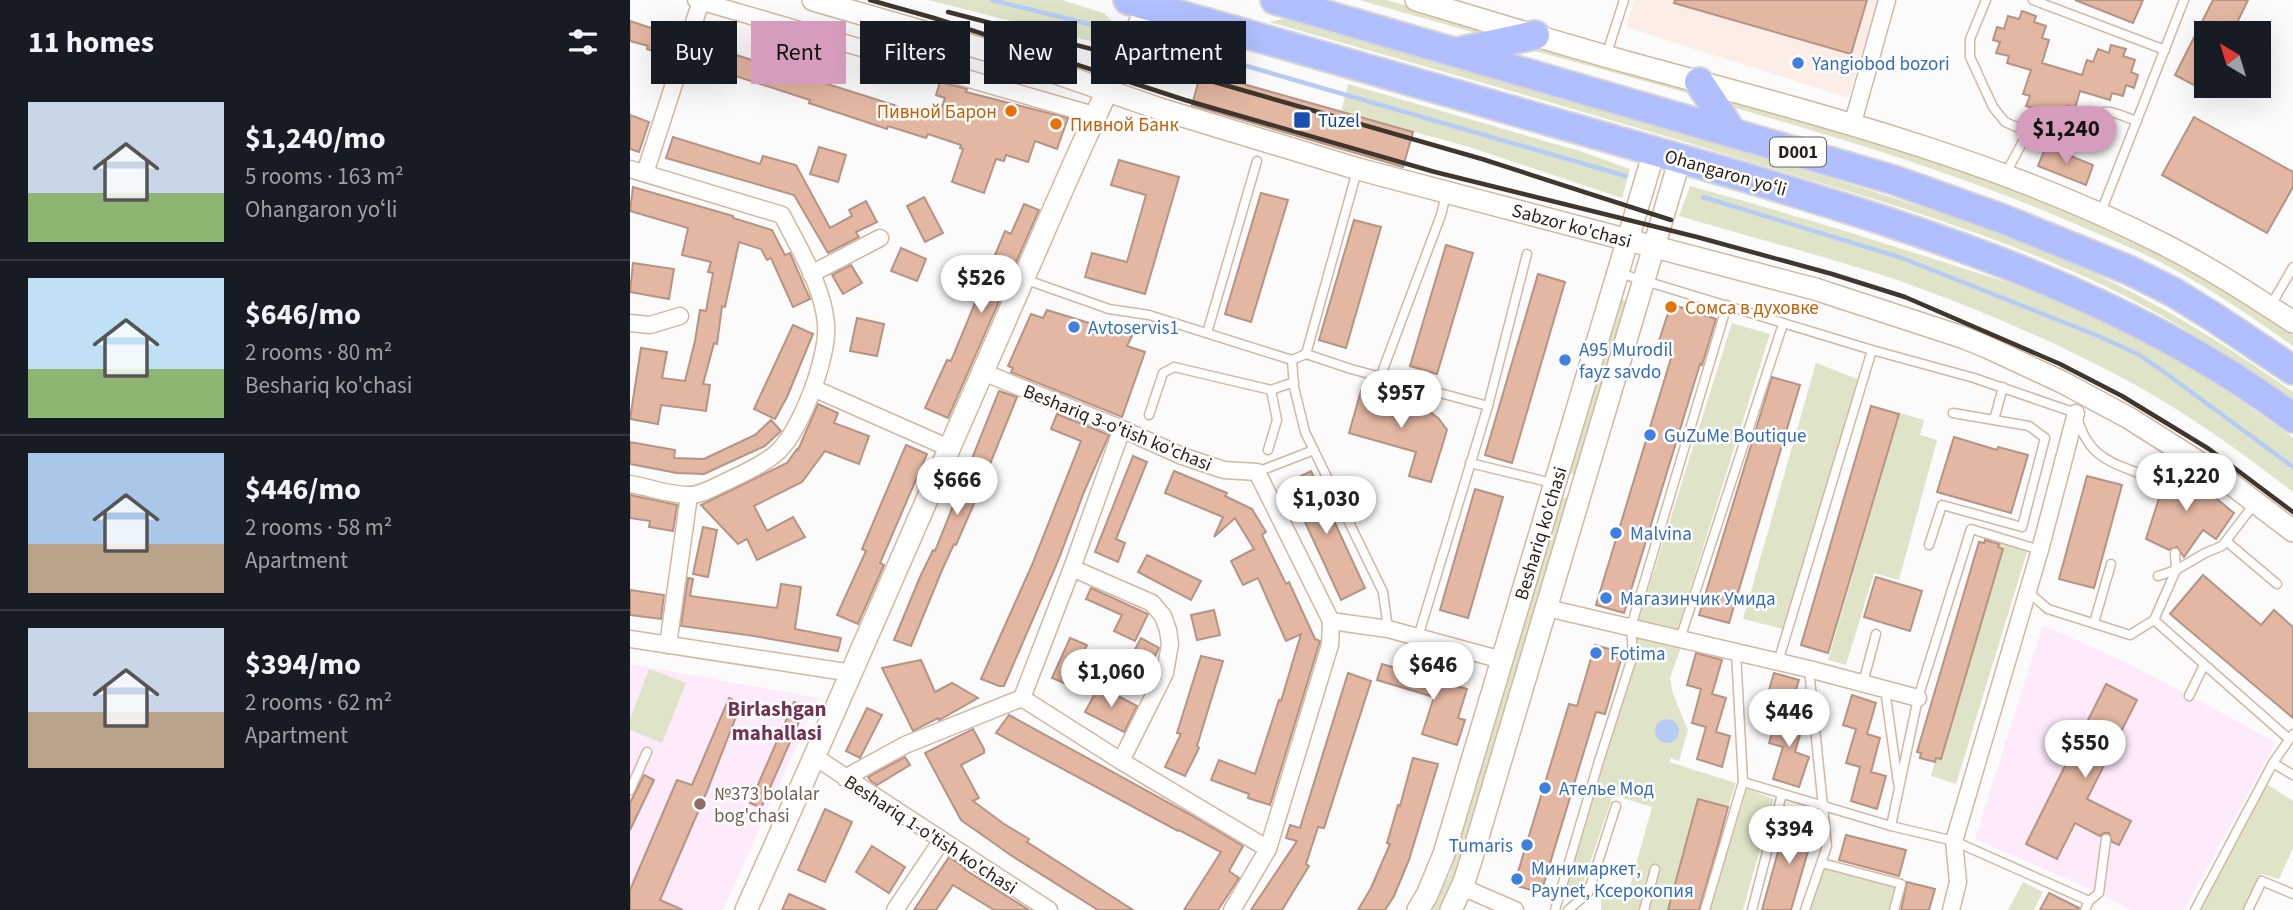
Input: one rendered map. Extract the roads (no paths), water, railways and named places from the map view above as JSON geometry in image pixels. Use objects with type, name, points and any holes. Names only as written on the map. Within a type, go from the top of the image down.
[{"type":"highway","name":"Ohangaron yoʻli","points":[[1275,0],[1894,180],[2003,219],[2076,247],[2172,292],[2293,370]]},
{"type":"highway","name":"Ohangaron yoʻli","points":[[1142,2],[1820,200],[1937,238],[2042,278],[2126,316],[2211,364],[2293,418]]},
{"type":"highway","points":[[1457,52],[1535,35]]},
{"type":"highway","points":[[1699,82],[1732,132]]},
{"type":"main road","name":"Sabzor ko'chasi","points":[[813,0],[1007,56],[1160,109],[1358,169],[1815,289],[1990,348],[2129,418],[2212,470],[2293,531]]},
{"type":"main road","points":[[1416,0],[1920,146],[2005,176],[2100,215],[2190,258],[2293,322]]},
{"type":"main road","points":[[746,910],[1097,116],[1142,2]]},
{"type":"main road","name":"Beshariq ko'chasi","points":[[1418,910],[1444,854],[1627,240],[1667,155]]},
{"type":"main road","name":"Beshariq ko'chasi","points":[[1451,910],[1462,887],[1644,281],[1654,246],[1667,155]]},
{"type":"main road","points":[[1554,484],[1581,490]]},
{"type":"street","points":[[1852,126],[1888,0]]},
{"type":"street","points":[[630,484],[689,496],[738,476],[776,454],[792,432],[813,388],[824,356],[826,323],[821,299],[782,215],[638,171],[699,1],[1097,116]]},
{"type":"street","points":[[811,274],[880,238]]},
{"type":"street","points":[[630,323],[650,325],[680,316]]},
{"type":"street","name":"Beshariq 3-o'tish ko'chasi","points":[[983,372],[1181,456],[1224,470],[1257,472]]},
{"type":"street","points":[[813,388],[949,449]]},
{"type":"street","points":[[1951,910],[1958,882],[1954,841],[2076,413]]},
{"type":"street","points":[[845,779],[905,745],[1022,698],[1122,429]]},
{"type":"street","points":[[1232,910],[1268,849],[1330,645],[1331,621],[1257,472]]},
{"type":"street","points":[[668,645],[689,496]]},
{"type":"street","points":[[1072,568],[1152,603],[1163,616],[1168,630],[1170,644],[1165,673],[1121,761]]},
{"type":"street","points":[[1546,608],[1809,669],[1918,698]]},
{"type":"street","points":[[1331,621],[1388,629],[1502,660]]},
{"type":"street","points":[[630,639],[852,673]]},
{"type":"street","points":[[1022,698],[1268,849]]},
{"type":"street","name":"Beshariq 1-o'tish ko'chasi","points":[[815,757],[1049,910]]},
{"type":"street","points":[[895,910],[942,840]]},
{"type":"street","points":[[1462,887],[1515,910]]},
{"type":"lane","points":[[1606,56],[1624,0]]},
{"type":"lane","points":[[1986,0],[1969,39],[1970,57],[1979,81],[1993,107],[2005,122],[2068,146],[2073,144],[2090,119],[2099,111],[2108,111],[2137,121]]},
{"type":"lane","points":[[2033,0],[2165,50]]},
{"type":"lane","points":[[2100,215],[2184,0]]},
{"type":"lane","points":[[2005,176],[2028,132]]},
{"type":"lane","points":[[1206,333],[1257,161]]},
{"type":"lane","points":[[1306,354],[1358,169]]},
{"type":"lane","points":[[1381,375],[1441,215],[1447,192]]},
{"type":"lane","points":[[1418,637],[1488,406],[1527,254]]},
{"type":"lane","points":[[2270,307],[2293,267]]},
{"type":"lane","points":[[1617,272],[1783,324],[1947,369],[2076,413],[2080,429],[2094,451],[2107,461],[2148,477]]},
{"type":"lane","points":[[1024,279],[1109,309],[1149,315],[1292,360],[1306,354],[1488,406]]},
{"type":"lane","points":[[1555,910],[1633,655],[1631,627],[1727,305]]},
{"type":"lane","points":[[1680,639],[1783,324]]},
{"type":"lane","points":[[1778,662],[1872,350]]},
{"type":"lane","points":[[1292,360],[1305,432],[1383,592],[1388,629]]},
{"type":"lane","points":[[1149,415],[1163,373],[1174,367],[1271,390],[1294,382]]},
{"type":"lane","points":[[1994,419],[2003,387]]},
{"type":"lane","points":[[1268,450],[1277,420],[1271,390]]},
{"type":"lane","points":[[1929,545],[1942,505],[2022,527],[2045,438],[2029,426],[1953,413]]},
{"type":"lane","points":[[1257,472],[1314,450]]},
{"type":"lane","points":[[1470,463],[1554,484]]},
{"type":"lane","points":[[2158,576],[2176,570],[2222,546],[2256,502]]},
{"type":"lane","points":[[1891,826],[1918,698],[1970,529],[2039,550]]},
{"type":"lane","points":[[2226,541],[2277,584]]},
{"type":"lane","points":[[2027,591],[2048,609],[2130,635],[2154,620],[2176,570],[2175,553]]},
{"type":"lane","points":[[2094,623],[2111,564]]},
{"type":"lane","points":[[2154,620],[2291,737],[2273,763],[2195,910]]},
{"type":"lane","points":[[1863,683],[1876,634]]},
{"type":"lane","points":[[1705,910],[1743,782],[1736,652]]},
{"type":"lane","points":[[2189,696],[2204,665]]},
{"type":"lane","points":[[1805,910],[1827,846],[1809,669]]},
{"type":"lane","points":[[1885,689],[1899,791]]},
{"type":"lane","points":[[630,790],[648,752]]},
{"type":"lane","points":[[2273,763],[2293,775]]},
{"type":"lane","points":[[1743,782],[1891,826],[1954,841],[2089,901]]},
{"type":"lane","points":[[1752,910],[1782,794]]},
{"type":"lane","points":[[1569,910],[1588,893],[1616,806]]},
{"type":"lane","points":[[2085,910],[2089,901],[2099,893],[2106,839]]},
{"type":"lane","points":[[1822,863],[1901,884],[1894,910]]},
{"type":"lane","points":[[1643,910],[1655,869]]},
{"type":"lane","points":[[2248,910],[2262,881],[2293,894]]},
{"type":"water","points":[[1667,719],[1676,722],[1679,731],[1676,740],[1667,743],[1658,740],[1655,731],[1658,722]]},
{"type":"waterway","points":[[992,0],[1091,25]]},
{"type":"waterway","points":[[1246,66],[1626,176]]},
{"type":"waterway","points":[[1703,197],[1902,258],[2138,354],[2293,467]]},
{"type":"railway","points":[[870,0],[934,18],[1185,100],[1435,172],[1697,237],[1905,297],[2060,364],[2122,396],[2209,449],[2293,512]]},
{"type":"railway","points":[[948,12],[1169,69],[1482,159],[1671,220]]},
{"type":"place","name":"Yangiobod bozori","points":[[1798,63]]},
{"type":"place","name":"Пивной Барон","points":[[1011,111]]},
{"type":"place","name":"Tuzel","points":[[1302,120]]},
{"type":"place","name":"Пивной Банк","points":[[1056,124]]},
{"type":"place","name":"Сомса в духовке","points":[[1671,307]]},
{"type":"place","name":"Avtoservis1","points":[[1074,327]]},
{"type":"place","name":"A95 Murodil fayz savdo","points":[[1565,360]]},
{"type":"place","name":"GuZuMe Boutique","points":[[1650,435]]},
{"type":"place","name":"Malvina","points":[[1616,533]]},
{"type":"place","name":"Магазинчик Умида","points":[[1606,598]]},
{"type":"place","name":"Fotima","points":[[1596,653]]},
{"type":"place","name":"Ателье Мод","points":[[1545,788]]},
{"type":"place","name":"№373 bolalar bog'chasi","points":[[700,804]]},
{"type":"place","name":"Tumaris","points":[[1527,845]]},
{"type":"place","name":"Минимаркет, Paynet, Ксерокопия","points":[[1517,879]]},
{"type":"district","name":"Birlashgan mahallasi","points":[[777,721]]}]
